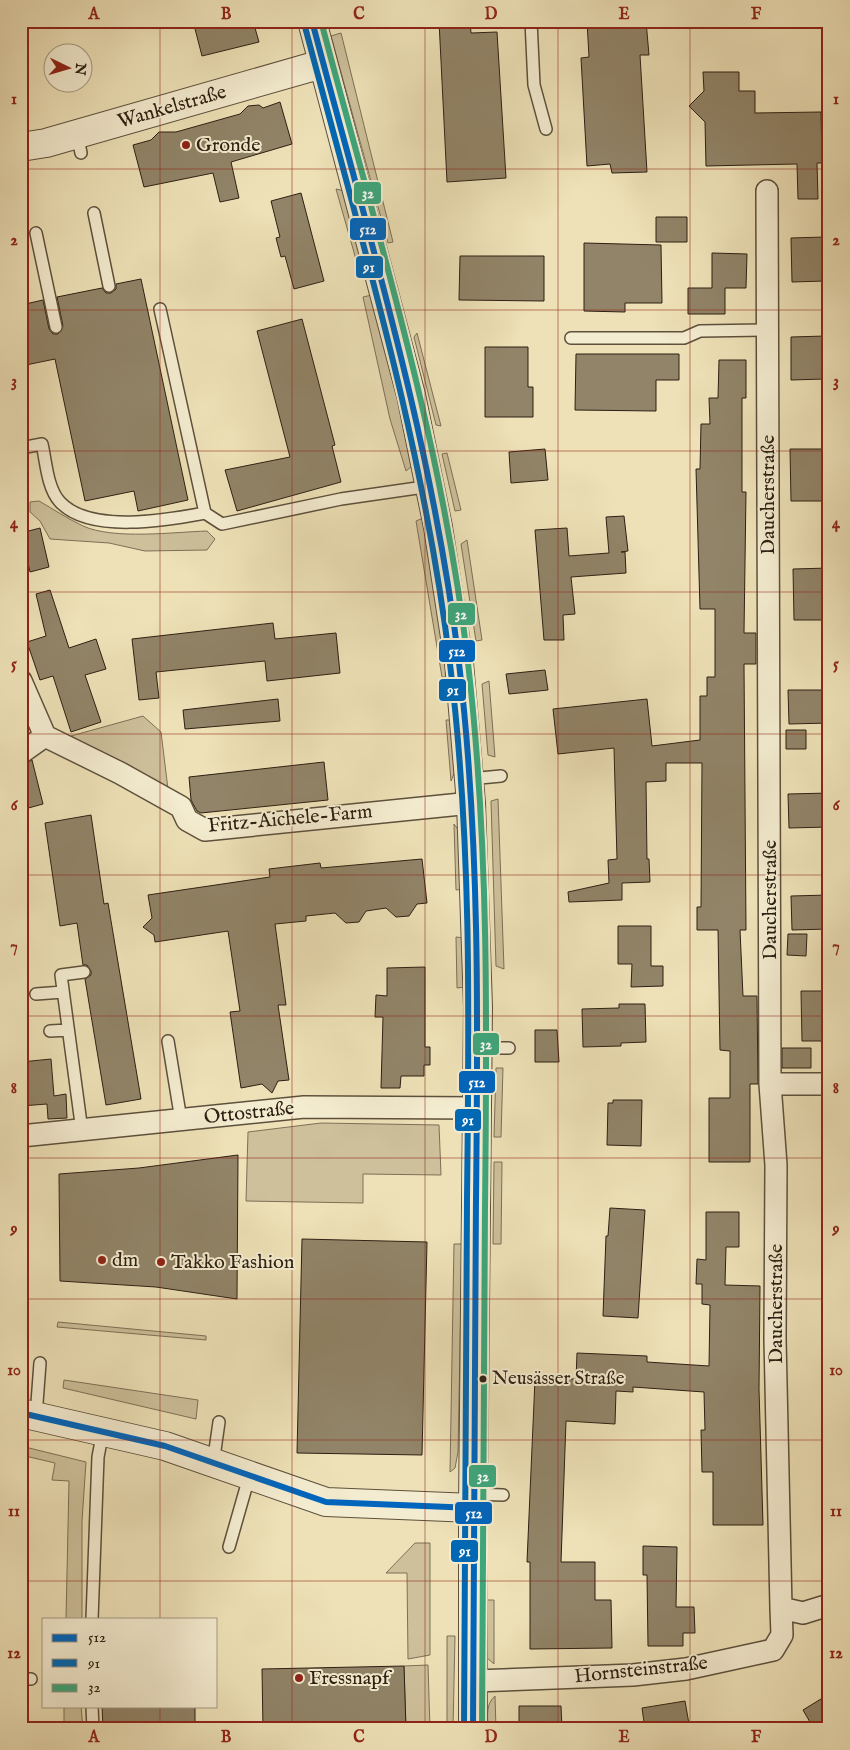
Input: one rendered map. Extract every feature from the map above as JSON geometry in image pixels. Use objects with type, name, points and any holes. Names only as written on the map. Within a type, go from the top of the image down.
[{"type":"street","points":[[312,21],[412,395],[430,486],[459,663],[470,791],[479,1108],[473,1501],[473,1729]]},
{"type":"street","name":"Wankelstraße","points":[[21,147],[46,144],[79,144],[322,64]]},
{"type":"street","name":"Daucherstraße","points":[[767,191],[770,1084],[776,1165],[775,1339],[781,1608]]},
{"type":"street","points":[[21,681],[45,736],[21,753]]},
{"type":"street","name":"Fritz-Aichele-Farm","points":[[45,736],[120,773],[181,807],[187,820],[205,830],[470,791]]},
{"type":"street","points":[[770,1084],[829,1084]]},
{"type":"street","name":"Ottostraße","points":[[21,1136],[304,1107],[479,1108]]},
{"type":"street","points":[[29,1414],[165,1446],[249,1477],[326,1502],[473,1501]]},
{"type":"street","points":[[781,1608],[803,1613],[829,1605]]},
{"type":"street","name":"Hornsteinstraße","points":[[474,1681],[633,1675],[686,1669],[773,1650],[782,1635],[781,1608]]},
{"type":"lane","points":[[531,21],[534,85],[546,129]]},
{"type":"lane","points":[[94,213],[109,286]]},
{"type":"lane","points":[[36,233],[56,327]]},
{"type":"lane","points":[[160,309],[205,513]]},
{"type":"lane","points":[[570,338],[684,338],[700,331],[768,330]]},
{"type":"lane","points":[[21,448],[42,444],[51,487],[60,501],[73,511],[95,518],[119,522],[141,522],[205,513],[222,524],[341,499],[430,486]]},
{"type":"lane","points":[[470,791],[501,776]]},
{"type":"lane","points":[[82,1131],[61,975],[84,972]]},
{"type":"lane","points":[[36,994],[64,992]]},
{"type":"lane","points":[[50,1031],[68,1030]]},
{"type":"lane","points":[[168,1041],[181,1120]]},
{"type":"lane","points":[[478,1048],[509,1048]]},
{"type":"lane","points":[[29,1414],[40,1363]]},
{"type":"lane","points":[[213,1464],[219,1422]]},
{"type":"lane","points":[[92,1618],[98,1457],[103,1431]]},
{"type":"lane","points":[[229,1547],[249,1477]]},
{"type":"lane","points":[[473,1501],[503,1495]]},
{"type":"lane","points":[[92,1708],[93,1729]]},
{"type":"shaded area","points":[[341,33],[393,242],[388,243],[331,36]]},
{"type":"shaded area","points":[[336,189],[345,191],[363,261],[357,263]]},
{"type":"shaded area","points":[[372,295],[412,459],[412,466],[406,471],[390,419],[363,297]]},
{"type":"shaded area","points":[[417,333],[441,426],[436,425],[414,337]]},
{"type":"shaded area","points":[[447,453],[461,510],[455,511],[442,454]]},
{"type":"shaded area","points":[[39,501],[77,523],[96,530],[127,534],[207,531],[215,539],[207,550],[145,551],[109,543],[50,539],[40,521],[30,512],[30,502]]},
{"type":"shaded area","points":[[423,518],[450,677],[442,677],[416,521]]},
{"type":"shaded area","points":[[467,540],[482,640],[476,641],[461,544]]},
{"type":"shaded area","points":[[489,681],[495,757],[488,755],[482,684]]},
{"type":"shaded area","points":[[143,716],[161,732],[168,789],[71,736]]},
{"type":"shaded area","points":[[446,720],[454,720],[458,764],[451,781]]},
{"type":"shaded area","points":[[498,799],[504,969],[496,966],[491,801]]},
{"type":"shaded area","points":[[454,824],[462,835],[464,889],[456,890]]},
{"type":"shaded area","points":[[456,937],[464,938],[465,987],[457,988]]},
{"type":"shaded area","points":[[496,1068],[503,1068],[501,1137],[494,1137]]},
{"type":"shaded area","points":[[321,1123],[439,1125],[441,1175],[363,1174],[363,1203],[246,1201],[248,1132]]},
{"type":"shaded area","points":[[494,1162],[502,1162],[501,1244],[493,1244]]},
{"type":"shaded area","points":[[454,1244],[462,1244],[458,1452],[455,1468],[450,1472]]},
{"type":"shaded area","points":[[58,1322],[206,1336],[206,1340],[57,1327]]},
{"type":"shaded area","points":[[64,1380],[198,1400],[196,1419],[63,1388]]},
{"type":"shaded area","points":[[21,1446],[86,1462],[82,1521],[82,1618],[66,1618],[69,1481],[52,1480],[55,1463],[21,1455]]},
{"type":"shaded area","points":[[415,1543],[430,1543],[430,1655],[408,1659],[407,1573],[386,1573]]},
{"type":"shaded area","points":[[486,1600],[494,1600],[494,1664],[486,1657]]},
{"type":"shaded area","points":[[447,1636],[455,1636],[453,1729],[447,1729]]},
{"type":"shaded area","points":[[428,1665],[430,1729],[406,1729],[404,1666]]},
{"type":"shaded area","points":[[495,1696],[496,1729],[488,1729],[488,1707]]},
{"type":"shaded area","points":[[64,1708],[81,1708],[83,1729],[64,1729]]},
{"type":"building","points":[[193,21],[253,21],[259,42],[202,56]]},
{"type":"building","points":[[439,21],[470,21],[471,33],[497,32],[506,178],[447,182]]},
{"type":"building","points":[[587,21],[646,21],[649,55],[640,55],[647,172],[612,173],[610,164],[587,166],[581,58],[589,57]]},
{"type":"building","points":[[703,72],[739,72],[739,91],[755,91],[755,113],[821,112],[822,163],[817,163],[818,199],[798,199],[797,164],[706,166],[705,122],[689,106],[704,91]]},
{"type":"building","points":[[280,102],[292,144],[231,162],[239,198],[220,202],[213,173],[144,187],[133,145],[151,140],[159,132],[176,132],[240,114],[248,106],[259,105],[263,108]]},
{"type":"building","points":[[301,193],[324,281],[294,289],[285,256],[281,257],[276,238],[280,237],[271,201]]},
{"type":"building","points":[[656,217],[687,217],[687,242],[656,242]]},
{"type":"building","points":[[824,237],[825,281],[792,282],[791,238]]},
{"type":"building","points":[[584,243],[661,245],[662,303],[625,303],[625,312],[584,311]]},
{"type":"building","points":[[712,253],[747,254],[746,288],[725,288],[725,314],[688,314],[688,288],[712,288]]},
{"type":"building","points":[[460,256],[544,256],[544,301],[459,300]]},
{"type":"building","points":[[141,279],[188,500],[138,511],[134,491],[85,501],[55,359],[21,366],[21,305],[43,300],[49,329],[53,334],[58,334],[63,326],[57,297],[102,288],[106,293],[111,293],[116,289],[116,284]]},
{"type":"building","points":[[302,319],[335,445],[332,446],[341,482],[237,511],[225,470],[290,457],[257,331]]},
{"type":"building","points":[[825,336],[825,379],[791,380],[791,337]]},
{"type":"building","points":[[485,347],[528,347],[528,387],[533,387],[533,417],[485,417]]},
{"type":"building","points":[[576,354],[679,354],[679,380],[656,380],[656,411],[575,410]]},
{"type":"building","points":[[719,360],[746,360],[746,398],[742,398],[742,492],[746,492],[744,633],[756,633],[756,664],[744,664],[746,930],[740,930],[743,996],[757,996],[758,1084],[750,1084],[750,1162],[709,1162],[709,1098],[730,1098],[730,1051],[720,1050],[718,930],[697,930],[697,907],[701,907],[702,763],[666,763],[666,781],[646,782],[647,859],[649,859],[650,882],[622,883],[622,900],[569,902],[568,892],[609,883],[608,860],[617,859],[614,748],[558,754],[553,709],[647,699],[652,746],[700,740],[700,696],[707,696],[707,677],[715,677],[715,609],[700,609],[696,469],[700,469],[701,424],[710,424],[709,398],[718,398]]},
{"type":"building","points":[[545,449],[548,480],[511,483],[509,452]]},
{"type":"building","points":[[790,449],[829,449],[829,501],[791,501]]},
{"type":"building","points":[[624,516],[628,551],[621,552],[625,552],[626,573],[571,577],[575,614],[563,615],[564,640],[544,640],[535,530],[567,528],[569,556],[609,553],[606,517]]},
{"type":"building","points":[[40,528],[49,567],[30,572],[27,558],[21,560],[21,533]]},
{"type":"building","points":[[829,568],[829,620],[794,620],[793,569]]},
{"type":"building","points":[[50,590],[69,648],[96,639],[106,669],[85,675],[101,722],[71,732],[53,676],[40,680],[27,642],[46,636],[36,594]]},
{"type":"building","points":[[273,623],[275,639],[336,633],[340,673],[267,681],[265,661],[156,672],[159,698],[139,700],[132,639]]},
{"type":"building","points":[[545,670],[548,690],[509,694],[506,674]]},
{"type":"building","points":[[788,690],[829,690],[829,723],[789,724]]},
{"type":"building","points":[[278,699],[280,721],[185,729],[183,710]]},
{"type":"building","points":[[786,730],[806,730],[806,749],[786,749]]},
{"type":"building","points":[[32,760],[43,804],[21,810],[21,765]]},
{"type":"building","points":[[324,762],[328,800],[201,813],[197,811],[191,800],[189,777]]},
{"type":"building","points":[[829,793],[829,827],[789,828],[788,794]]},
{"type":"building","points":[[91,815],[104,904],[108,903],[141,1099],[106,1105],[85,979],[91,975],[91,971],[87,965],[83,965],[77,923],[60,926],[45,823]]},
{"type":"building","points":[[422,859],[427,903],[417,904],[409,916],[396,917],[386,908],[366,911],[359,922],[346,923],[335,913],[306,916],[306,921],[275,924],[286,1005],[278,1005],[289,1080],[278,1081],[272,1093],[262,1084],[241,1088],[230,1012],[240,1011],[228,931],[155,942],[154,935],[143,927],[152,918],[148,895],[270,877],[269,869],[320,863],[321,868]]},
{"type":"building","points":[[829,895],[829,929],[792,930],[791,896]]},
{"type":"building","points":[[618,926],[651,926],[651,966],[663,966],[663,986],[631,987],[632,964],[618,964]]},
{"type":"building","points":[[788,934],[807,934],[806,956],[787,955]]},
{"type":"building","points":[[425,967],[425,1047],[430,1047],[430,1065],[424,1065],[424,1076],[401,1076],[400,1088],[381,1088],[383,1017],[375,1017],[376,995],[387,996],[387,968]]},
{"type":"building","points":[[801,991],[829,991],[829,1041],[802,1041]]},
{"type":"building","points":[[619,1004],[645,1004],[646,1042],[621,1043],[621,1046],[583,1047],[582,1009],[619,1008]]},
{"type":"building","points":[[535,1030],[557,1030],[559,1062],[535,1062]]},
{"type":"building","points":[[782,1048],[811,1048],[811,1068],[782,1068]]},
{"type":"building","points":[[51,1059],[54,1096],[66,1094],[67,1118],[48,1119],[47,1104],[21,1106],[21,1062]]},
{"type":"building","points":[[613,1100],[642,1100],[641,1146],[607,1145],[608,1103],[613,1103]]},
{"type":"building","points":[[238,1155],[237,1299],[156,1287],[60,1281],[59,1174],[139,1168]]},
{"type":"building","points":[[610,1208],[645,1210],[638,1318],[603,1316],[606,1236],[608,1236]]},
{"type":"building","points":[[706,1212],[739,1212],[739,1247],[726,1247],[725,1285],[760,1286],[759,1389],[763,1525],[713,1525],[713,1472],[702,1472],[701,1430],[705,1430],[704,1392],[633,1387],[633,1392],[616,1391],[615,1424],[566,1421],[561,1562],[595,1562],[595,1600],[611,1600],[612,1648],[530,1649],[530,1562],[527,1562],[535,1379],[576,1379],[577,1353],[647,1356],[647,1362],[709,1366],[710,1305],[702,1304],[702,1284],[696,1284],[697,1259],[706,1260]]},
{"type":"building","points":[[302,1239],[427,1242],[422,1455],[297,1453]]},
{"type":"building","points":[[643,1546],[677,1547],[676,1607],[694,1607],[695,1633],[683,1633],[683,1646],[648,1646],[647,1575],[643,1575]]},
{"type":"building","points":[[404,1666],[406,1729],[263,1729],[262,1669]]},
{"type":"building","points":[[829,1694],[829,1729],[814,1729],[803,1710]]},
{"type":"building","points":[[685,1701],[689,1724],[645,1729],[642,1708]]},
{"type":"building","points":[[519,1706],[561,1706],[562,1729],[519,1729]]},
{"type":"building","points":[[102,1708],[195,1708],[195,1729],[103,1729]]},
{"type":"transit line","name":"512","points":[[312,21],[397,340],[416,420],[448,582],[466,730],[474,864],[477,998],[473,1729]]},
{"type":"transit line","name":"32","points":[[321,21],[386,260],[425,420],[457,582],[475,731],[483,867],[486,1004],[482,1729]]},
{"type":"transit line","name":"91","points":[[304,23],[368,262],[407,421],[439,583],[457,731],[466,865],[468,932],[464,1729]]},
{"type":"transit line","name":"512","points":[[21,1413],[165,1446],[326,1502],[473,1508]]},
{"type":"place","name":"Gronde","points":[[186,145]]},
{"type":"place","name":"dm","points":[[102,1260]]},
{"type":"place","name":"Takko Fashion","points":[[161,1262]]},
{"type":"place","name":"Neusässer Straße","points":[[483,1379]]},
{"type":"place","name":"Fressnapf","points":[[299,1678]]}]
